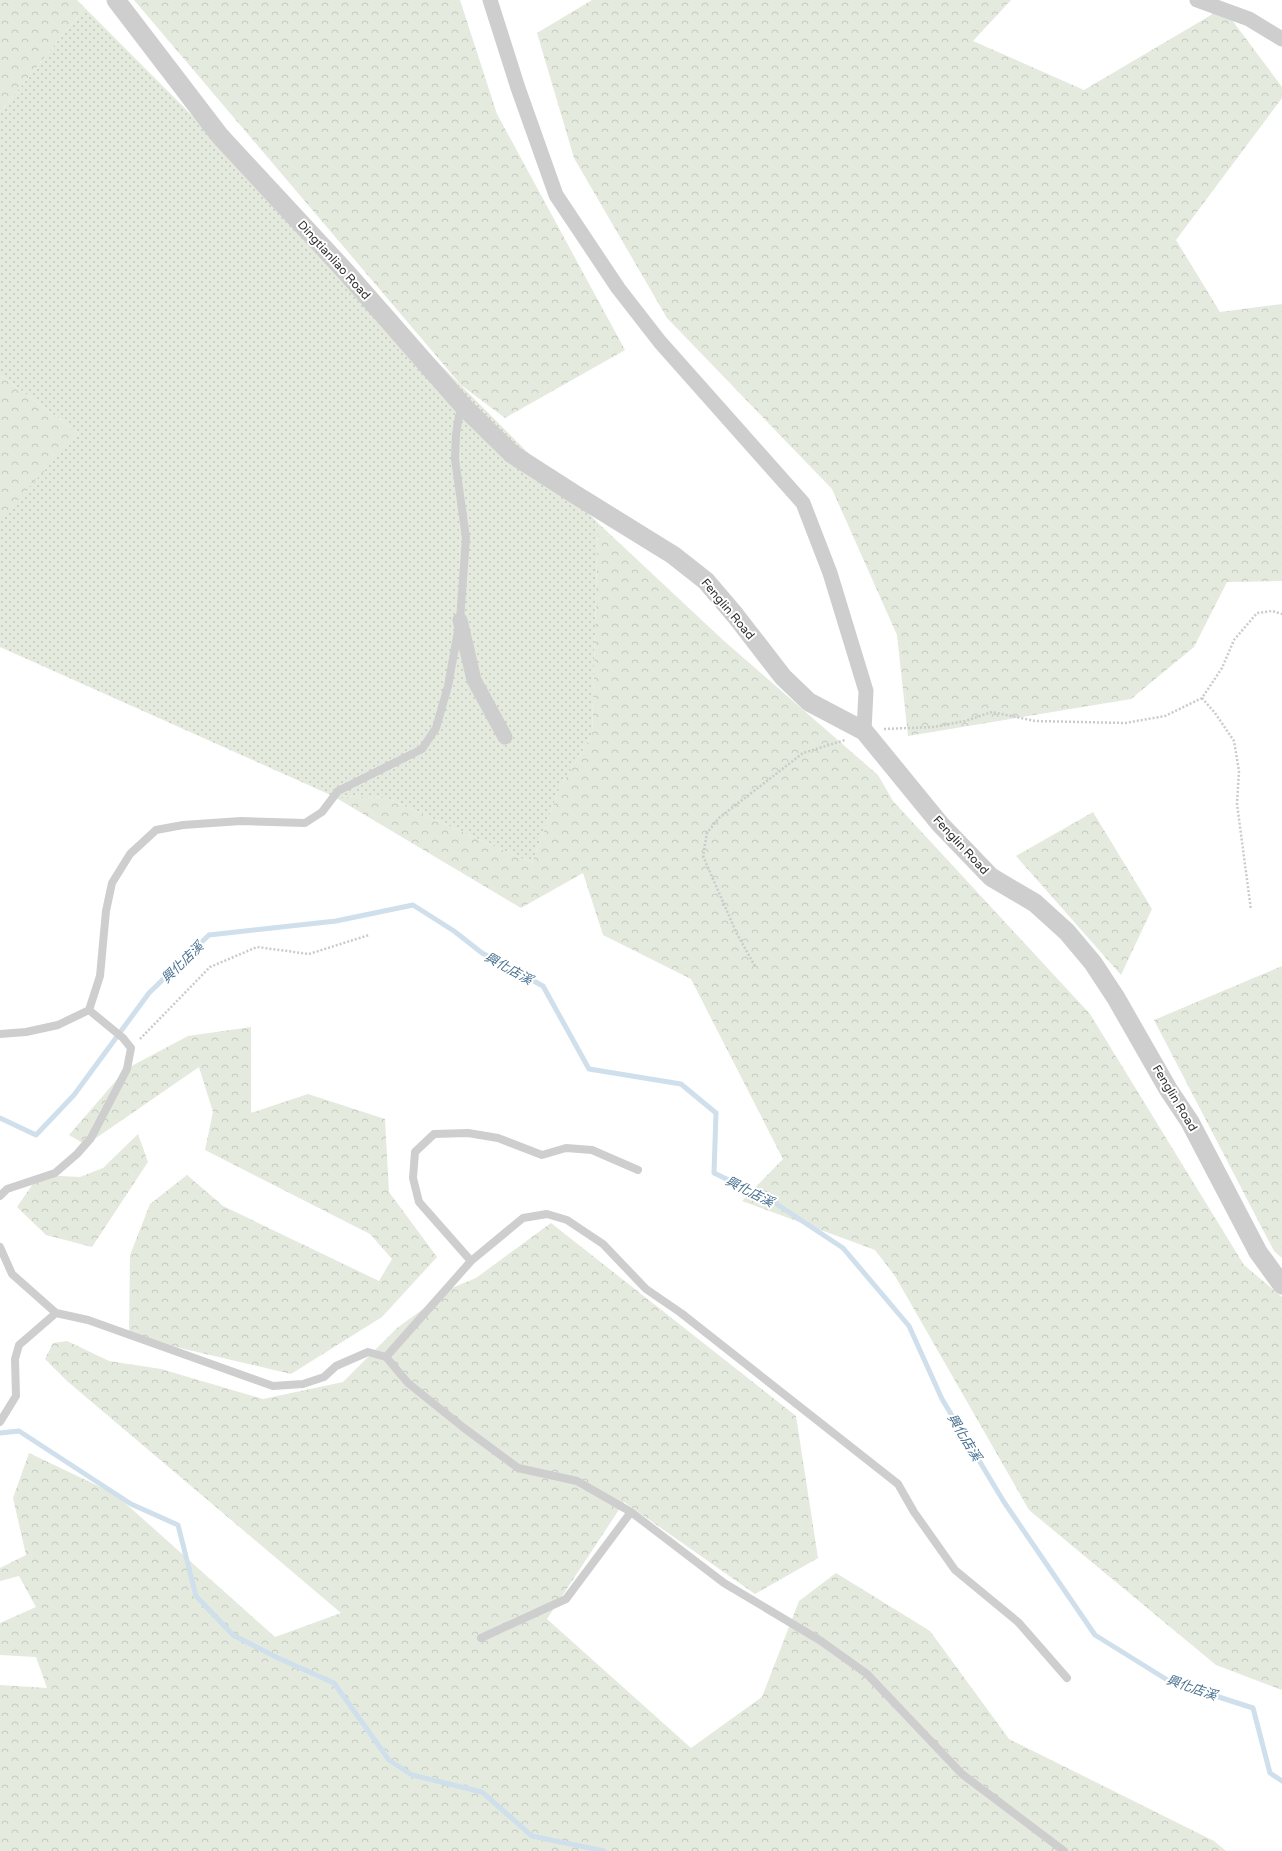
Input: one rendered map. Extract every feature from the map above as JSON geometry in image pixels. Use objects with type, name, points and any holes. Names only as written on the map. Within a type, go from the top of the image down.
[{"type":"street","name":"Dingtianliao Road","points":[[116,0],[220,136],[346,272],[465,408],[512,454],[576,495]]},
{"type":"street","points":[[490,0],[518,88],[556,195],[618,288],[660,342],[803,503],[830,573],[866,691],[864,731]]},
{"type":"street","points":[[1197,0],[1249,20],[1282,39]]},
{"type":"street","name":"Fenglin Road","points":[[576,495],[673,555],[706,581],[735,615],[783,677],[809,702],[864,731],[940,824],[991,877],[1035,904],[1067,932],[1093,963],[1116,998],[1168,1089],[1190,1122],[1258,1252],[1282,1285]]},
{"type":"street","points":[[460,620],[474,680],[505,737]]},
{"type":"lane","points":[[0,1034],[26,1032],[58,1025],[89,1010],[100,976],[106,912],[112,883],[130,854],[156,830],[183,825],[241,821],[305,823],[322,812],[338,791],[422,749],[436,728],[448,686],[460,620],[466,538],[455,459],[456,434],[459,416],[465,408]]},
{"type":"lane","points":[[0,1196],[7,1189],[55,1173],[82,1149],[92,1138],[127,1069],[131,1048],[123,1038],[89,1010]]},
{"type":"lane","points":[[472,1261],[419,1202],[413,1178],[415,1152],[434,1134],[468,1133],[498,1138],[542,1155],[566,1148],[592,1150],[638,1170]]},
{"type":"lane","points":[[386,1357],[472,1261],[523,1218],[547,1214],[567,1220],[603,1244],[646,1289],[687,1318],[898,1484],[914,1512],[955,1570],[1018,1622],[1067,1678]]},
{"type":"lane","points":[[0,1247],[12,1274],[56,1313],[88,1320],[273,1386],[303,1384],[324,1376],[336,1366],[368,1352],[386,1357],[408,1383],[464,1428],[518,1468],[577,1481],[630,1512],[724,1583],[821,1641],[867,1674],[962,1774],[1064,1851]]},
{"type":"lane","points":[[0,1422],[16,1396],[15,1359],[19,1345],[56,1313]]},
{"type":"lane","points":[[481,1638],[566,1599],[630,1512]]},
{"type":"path","points":[[755,966],[737,934],[703,856],[707,833],[719,818],[803,753],[854,738],[864,731],[894,727],[934,727],[965,721],[992,712],[1035,721],[1125,723],[1165,716],[1202,698],[1222,668],[1234,640],[1257,613],[1272,611],[1282,614]]},
{"type":"path","points":[[1202,698],[1215,713],[1234,741],[1239,771],[1237,804],[1252,910]]},
{"type":"path","points":[[131,1048],[210,967],[257,947],[309,954],[368,935]]},
{"type":"green space","points":[[0,0],[77,0],[85,8],[0,112]]},
{"type":"green space","points":[[134,0],[460,0],[497,114],[625,350],[505,418],[461,385]]},
{"type":"green space","points":[[592,0],[1011,0],[973,41],[1084,90],[1223,8],[1282,87],[1282,98],[1176,240],[1220,312],[1282,304],[1282,581],[1227,582],[1194,647],[1131,699],[908,736],[897,635],[832,489],[667,318],[574,158],[537,33]]},
{"type":"green space","points":[[85,8],[598,523],[592,735],[559,789],[532,863],[387,798],[333,796],[0,647],[0,519],[79,433],[0,375],[0,112]]},
{"type":"green space","points":[[0,375],[79,433],[0,522]]},
{"type":"green space","points":[[598,523],[723,640],[878,775],[893,801],[1090,1014],[1244,1265],[1282,1297],[1282,1690],[1216,1665],[1029,1510],[895,1276],[875,1250],[742,1201],[783,1159],[691,979],[603,935],[583,873],[521,908],[333,796],[387,798],[532,863],[559,789],[592,735]]},
{"type":"green space","points":[[1093,812],[1152,909],[1121,975],[1016,856]]},
{"type":"green space","points":[[1282,966],[1282,1258],[1274,1251],[1154,1020]]},
{"type":"green space","points":[[251,1027],[251,1113],[308,1094],[385,1119],[389,1192],[437,1257],[382,1317],[291,1374],[129,1336],[130,1255],[150,1204],[187,1175],[223,1206],[379,1281],[392,1259],[370,1234],[205,1150],[213,1112],[199,1067],[86,1145],[69,1135],[126,1069],[188,1036]]},
{"type":"green space","points":[[138,1134],[148,1162],[92,1247],[46,1235],[17,1207],[39,1175],[80,1177],[103,1168]]},
{"type":"green space","points":[[551,1223],[796,1416],[818,1558],[755,1594],[624,1502],[547,1619],[691,1748],[762,1697],[799,1601],[836,1573],[930,1631],[1009,1739],[1214,1841],[1226,1851],[0,1851],[0,1685],[47,1688],[36,1657],[0,1655],[0,1623],[36,1607],[19,1576],[0,1581],[0,1568],[26,1555],[13,1498],[29,1453],[115,1494],[275,1637],[341,1613],[67,1381],[45,1359],[53,1343],[67,1341],[109,1361],[161,1369],[263,1399],[343,1382],[397,1328],[452,1288],[476,1278]]},
{"type":"waterway","name":"興化店溪","points":[[0,1118],[36,1135],[74,1095],[149,993],[209,935],[336,921],[413,905],[454,931],[482,953],[543,986],[589,1069],[681,1084],[716,1113],[714,1173],[772,1201],[843,1248],[909,1326],[942,1399],[1004,1502],[1095,1635],[1169,1681],[1253,1708],[1270,1773],[1282,1781]]},
{"type":"waterway","points":[[0,1433],[19,1431],[131,1504],[178,1525],[196,1596],[233,1635],[278,1658],[334,1683],[389,1760],[412,1775],[482,1792],[532,1836],[604,1851]]}]
